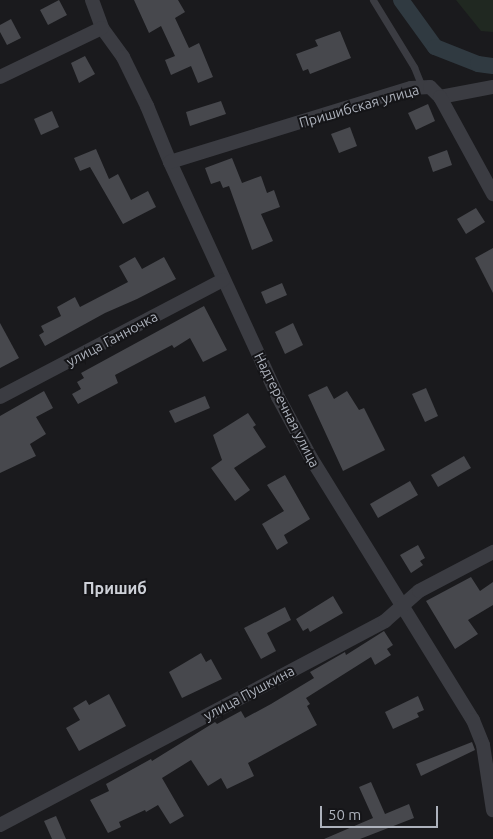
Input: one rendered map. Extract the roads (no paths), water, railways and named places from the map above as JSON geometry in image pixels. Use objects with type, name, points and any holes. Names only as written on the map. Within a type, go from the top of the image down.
[{"type":"street","name":"Надтеречная улица","points":[[92,0],[102,28],[123,57],[147,106],[223,280],[278,397],[311,458],[473,720],[483,745],[493,810]]},
{"type":"street","points":[[0,77],[102,28]]},
{"type":"street","name":"Пришибская улица","points":[[170,162],[422,87],[430,87],[440,97],[493,194]]},
{"type":"street","points":[[440,97],[493,87]]},
{"type":"street","name":"улица Ганночка","points":[[0,397],[223,280]]},
{"type":"street","name":"улица Пушкина","points":[[0,825],[385,621],[419,591],[493,552]]},
{"type":"lane","points":[[372,0],[414,67],[422,87]]},
{"type":"waterway","points":[[401,0],[435,47],[478,64],[493,66]]},
{"type":"district","name":"Пришиб","points":[[115,588]]}]
